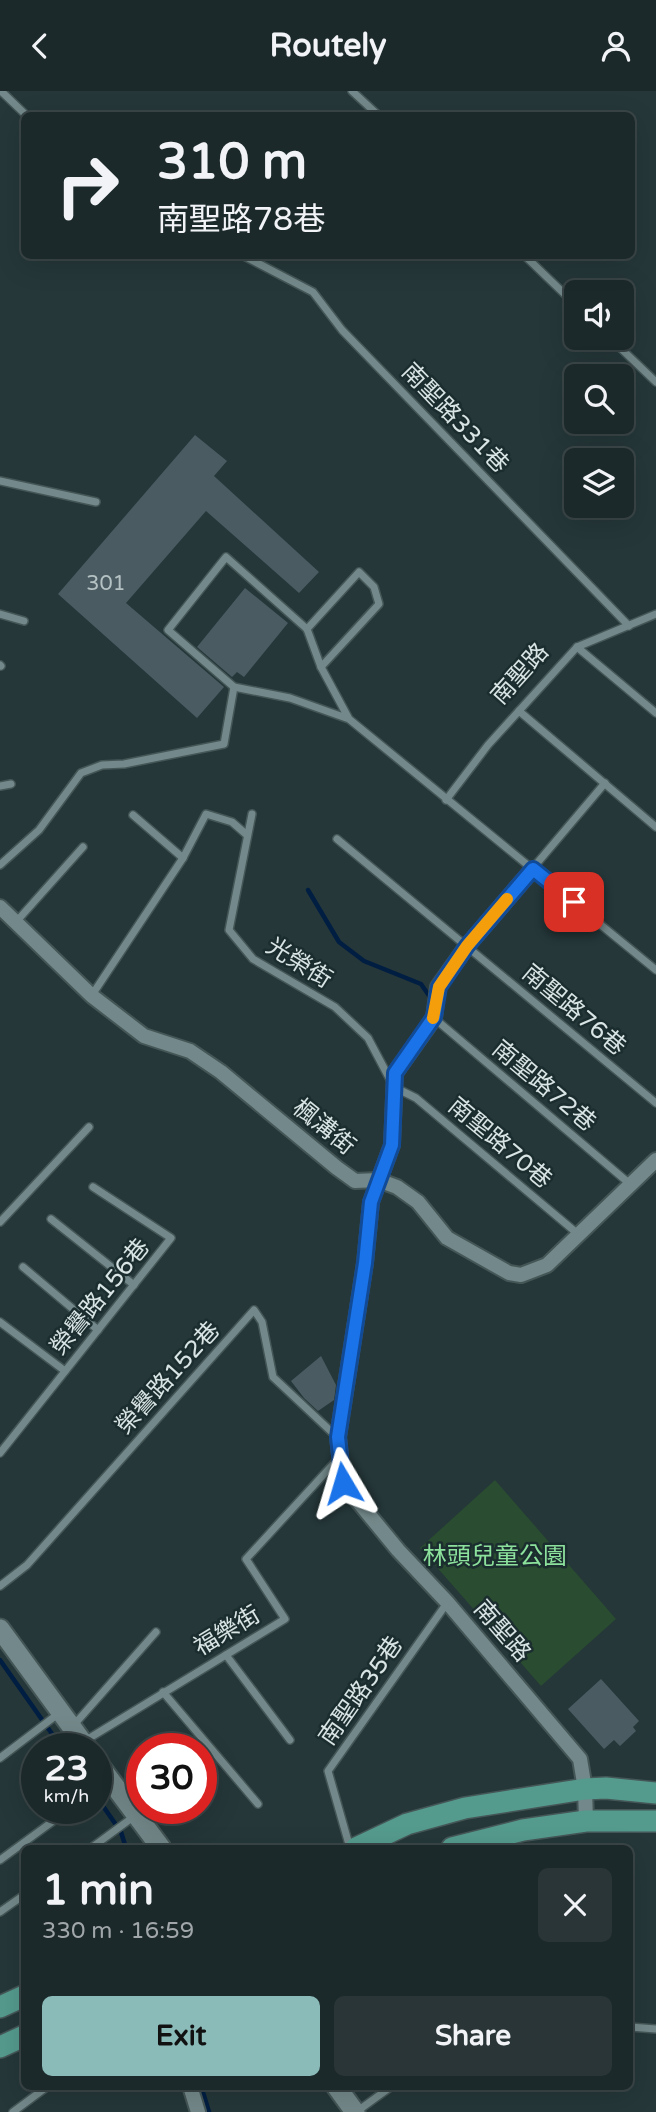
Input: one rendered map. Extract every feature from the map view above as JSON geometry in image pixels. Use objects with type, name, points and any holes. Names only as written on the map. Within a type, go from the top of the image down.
[{"type":"main road","points":[[360,1845],[407,1824],[464,1808],[585,1789],[656,1793]]},
{"type":"main road","points":[[483,1844],[523,1830],[586,1821],[656,1821]]},
{"type":"main road","points":[[0,2007],[21,1997]]},
{"type":"main road","points":[[0,2047],[21,2037]]},
{"type":"street","name":"南聖路","points":[[533,869],[467,946],[439,987],[434,1017],[395,1073],[392,1145],[371,1202],[365,1263],[338,1437],[343,1483],[580,1759],[586,1821]]},
{"type":"street","name":"楓溝街","points":[[0,907],[92,996],[144,1036],[190,1051],[355,1181],[378,1180],[397,1187],[418,1202],[447,1238],[509,1273],[521,1275],[547,1265],[656,1160]]},
{"type":"street","points":[[4,1641],[75,1733]]},
{"type":"street","points":[[112,1792],[126,1806]]},
{"type":"street","points":[[143,1824],[159,1845]]},
{"type":"street","points":[[191,2090],[198,2112]]},
{"type":"street","points":[[339,2090],[355,2112]]},
{"type":"lane","points":[[1,91],[23,112]]},
{"type":"lane","points":[[352,91],[375,112]]},
{"type":"lane","name":"南聖路331巷","points":[[250,259],[313,292],[342,330],[629,626]]},
{"type":"lane","points":[[528,259],[564,293]]},
{"type":"lane","points":[[623,350],[656,382]]},
{"type":"lane","points":[[0,481],[96,502]]},
{"type":"lane","points":[[349,719],[321,667],[307,629],[226,557],[168,630],[233,687],[290,698],[349,719],[656,970]]},
{"type":"lane","points":[[307,629],[359,572],[374,587],[379,604],[321,667]]},
{"type":"lane","points":[[0,614],[24,621]]},
{"type":"lane","name":"南聖路","points":[[446,800],[488,745],[577,647],[656,614]]},
{"type":"lane","points":[[577,647],[656,713]]},
{"type":"lane","points":[[0,865],[39,830],[81,773],[102,765],[124,764],[224,744],[233,687]]},
{"type":"lane","points":[[519,711],[656,827]]},
{"type":"lane","points":[[533,869],[605,783]]},
{"type":"lane","points":[[0,786],[10,784]]},
{"type":"lane","points":[[92,996],[183,858],[206,814],[232,822],[247,835]]},
{"type":"lane","name":"光榮街","points":[[251,814],[229,930],[253,959],[335,1007],[368,1038],[394,1087]]},
{"type":"lane","points":[[132,815],[183,858]]},
{"type":"lane","name":"南聖路76巷","points":[[337,839],[656,1103]]},
{"type":"lane","points":[[15,923],[83,847]]},
{"type":"lane","name":"南聖路72巷","points":[[434,1017],[630,1184]]},
{"type":"lane","name":"南聖路70巷","points":[[394,1087],[416,1098],[578,1234]]},
{"type":"lane","points":[[0,1222],[89,1128]]},
{"type":"lane","name":"榮譽路156巷","points":[[0,1453],[172,1238],[93,1187]]},
{"type":"lane","points":[[51,1219],[134,1285]]},
{"type":"lane","points":[[23,1267],[98,1330]]},
{"type":"lane","name":"榮譽路152巷","points":[[0,1585],[27,1565],[254,1310],[262,1322],[273,1377],[338,1437]]},
{"type":"lane","points":[[0,1322],[65,1371]]},
{"type":"lane","name":"福樂街","points":[[75,1733],[163,1692],[285,1619],[246,1559],[340,1457]]},
{"type":"lane","name":"南聖路35巷","points":[[352,1845],[328,1771],[447,1602]]},
{"type":"lane","points":[[75,1733],[156,1632]]},
{"type":"lane","points":[[226,1655],[290,1740]]},
{"type":"lane","points":[[163,1692],[258,1804]]},
{"type":"lane","points":[[0,1758],[21,1751]]},
{"type":"lane","points":[[95,1845],[126,1822]]},
{"type":"lane","points":[[0,1860],[49,1824]]},
{"type":"lane","points":[[106,1837],[110,1845]]},
{"type":"lane","points":[[0,1912],[21,1897]]},
{"type":"lane","points":[[633,2027],[656,2029]]},
{"type":"lane","points":[[13,2112],[43,2090]]},
{"type":"lane","points":[[355,2112],[386,2090]]},
{"type":"green space","name":"林頭兒童公園","points":[[495,1480],[616,1619],[541,1686],[420,1548]]},
{"type":"building","points":[[195,435],[227,461],[214,476],[319,572],[299,593],[206,511],[126,603],[224,687],[197,718],[58,594]]},
{"type":"building","points":[[245,588],[288,623],[244,677],[237,672],[232,677],[197,647]]},
{"type":"building","points":[[321,1356],[336,1385],[334,1400],[318,1411],[291,1381]]},
{"type":"building","points":[[601,1679],[639,1721],[633,1727],[636,1731],[620,1746],[614,1740],[604,1749],[568,1709]]},
{"type":"waterway","points":[[308,890],[339,942],[364,961],[421,984],[430,997]]},
{"type":"waterway","points":[[0,1660],[51,1733]]},
{"type":"waterway","points":[[112,1819],[121,1832],[125,1845]]},
{"type":"waterway","points":[[202,2090],[209,2112]]},
{"type":"slow traffic","points":[[433,1018],[439,987],[467,946],[507,899]]},
{"type":"route","points":[[343,1483],[338,1437],[365,1263],[371,1202],[392,1145],[395,1073],[434,1017],[439,987],[467,946],[533,869],[574,902]]}]
